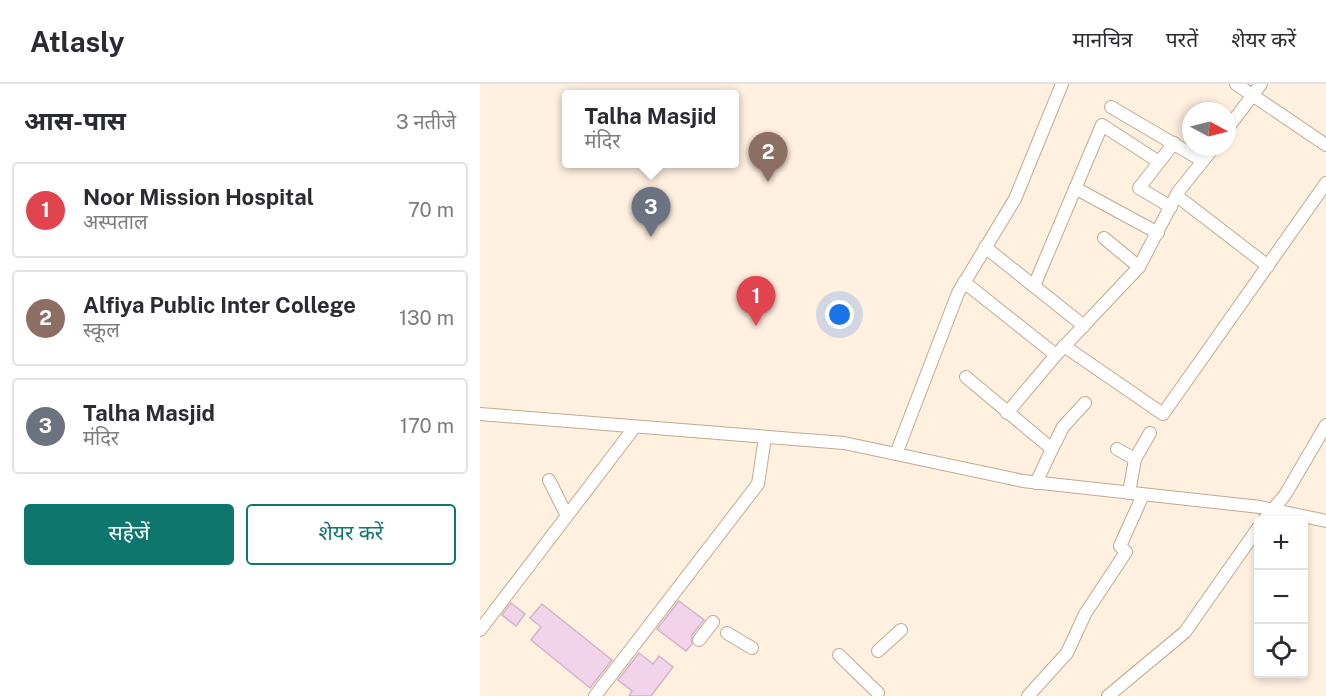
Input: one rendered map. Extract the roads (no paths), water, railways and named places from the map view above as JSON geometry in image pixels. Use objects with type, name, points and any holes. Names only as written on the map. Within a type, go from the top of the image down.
[{"type":"street","points":[[896,454],[964,282],[1015,200],[1062,84]]},
{"type":"street","points":[[1236,84],[1326,145]]},
{"type":"street","points":[[1236,117],[1262,84]]},
{"type":"street","points":[[1111,107],[1203,161]]},
{"type":"street","points":[[1034,286],[1102,125],[1159,162]]},
{"type":"street","points":[[1174,143],[1139,189],[1174,201],[1268,266]]},
{"type":"street","points":[[1007,413],[1060,350],[1139,267],[1174,201],[1207,156]]},
{"type":"street","points":[[964,282],[1060,350],[1162,414],[1326,183]]},
{"type":"street","points":[[1075,188],[1158,233]]},
{"type":"street","points":[[1104,238],[1139,267]]},
{"type":"street","points":[[985,248],[1084,326]]},
{"type":"street","points":[[966,377],[1052,449]]},
{"type":"street","points":[[1036,483],[1063,427],[1085,403]]},
{"type":"street","points":[[480,414],[844,443],[1036,483],[1143,495],[1267,515],[1326,521]]},
{"type":"street","points":[[1267,515],[1285,495],[1326,425]]},
{"type":"street","points":[[480,630],[566,514],[634,428]]},
{"type":"street","points":[[1130,494],[1135,459],[1150,433]]},
{"type":"street","points":[[595,696],[758,484],[765,437]]},
{"type":"street","points":[[1117,449],[1135,459]]},
{"type":"street","points":[[549,480],[566,514]]},
{"type":"street","points":[[1028,696],[1066,653],[1085,614],[1126,552],[1120,546],[1143,495]]},
{"type":"street","points":[[1108,696],[1185,632],[1254,534]]},
{"type":"street","points":[[699,640],[713,622]]},
{"type":"street","points":[[878,651],[901,630]]},
{"type":"street","points":[[727,633],[752,648]]},
{"type":"street","points":[[839,655],[878,693]]},
{"type":"place","name":"Alfiya Public Inter College","points":[[768,182]]},
{"type":"place","name":"Talha Masjid","points":[[651,237]]},
{"type":"place","name":"Noor Mission Hospital","points":[[756,326]]}]
